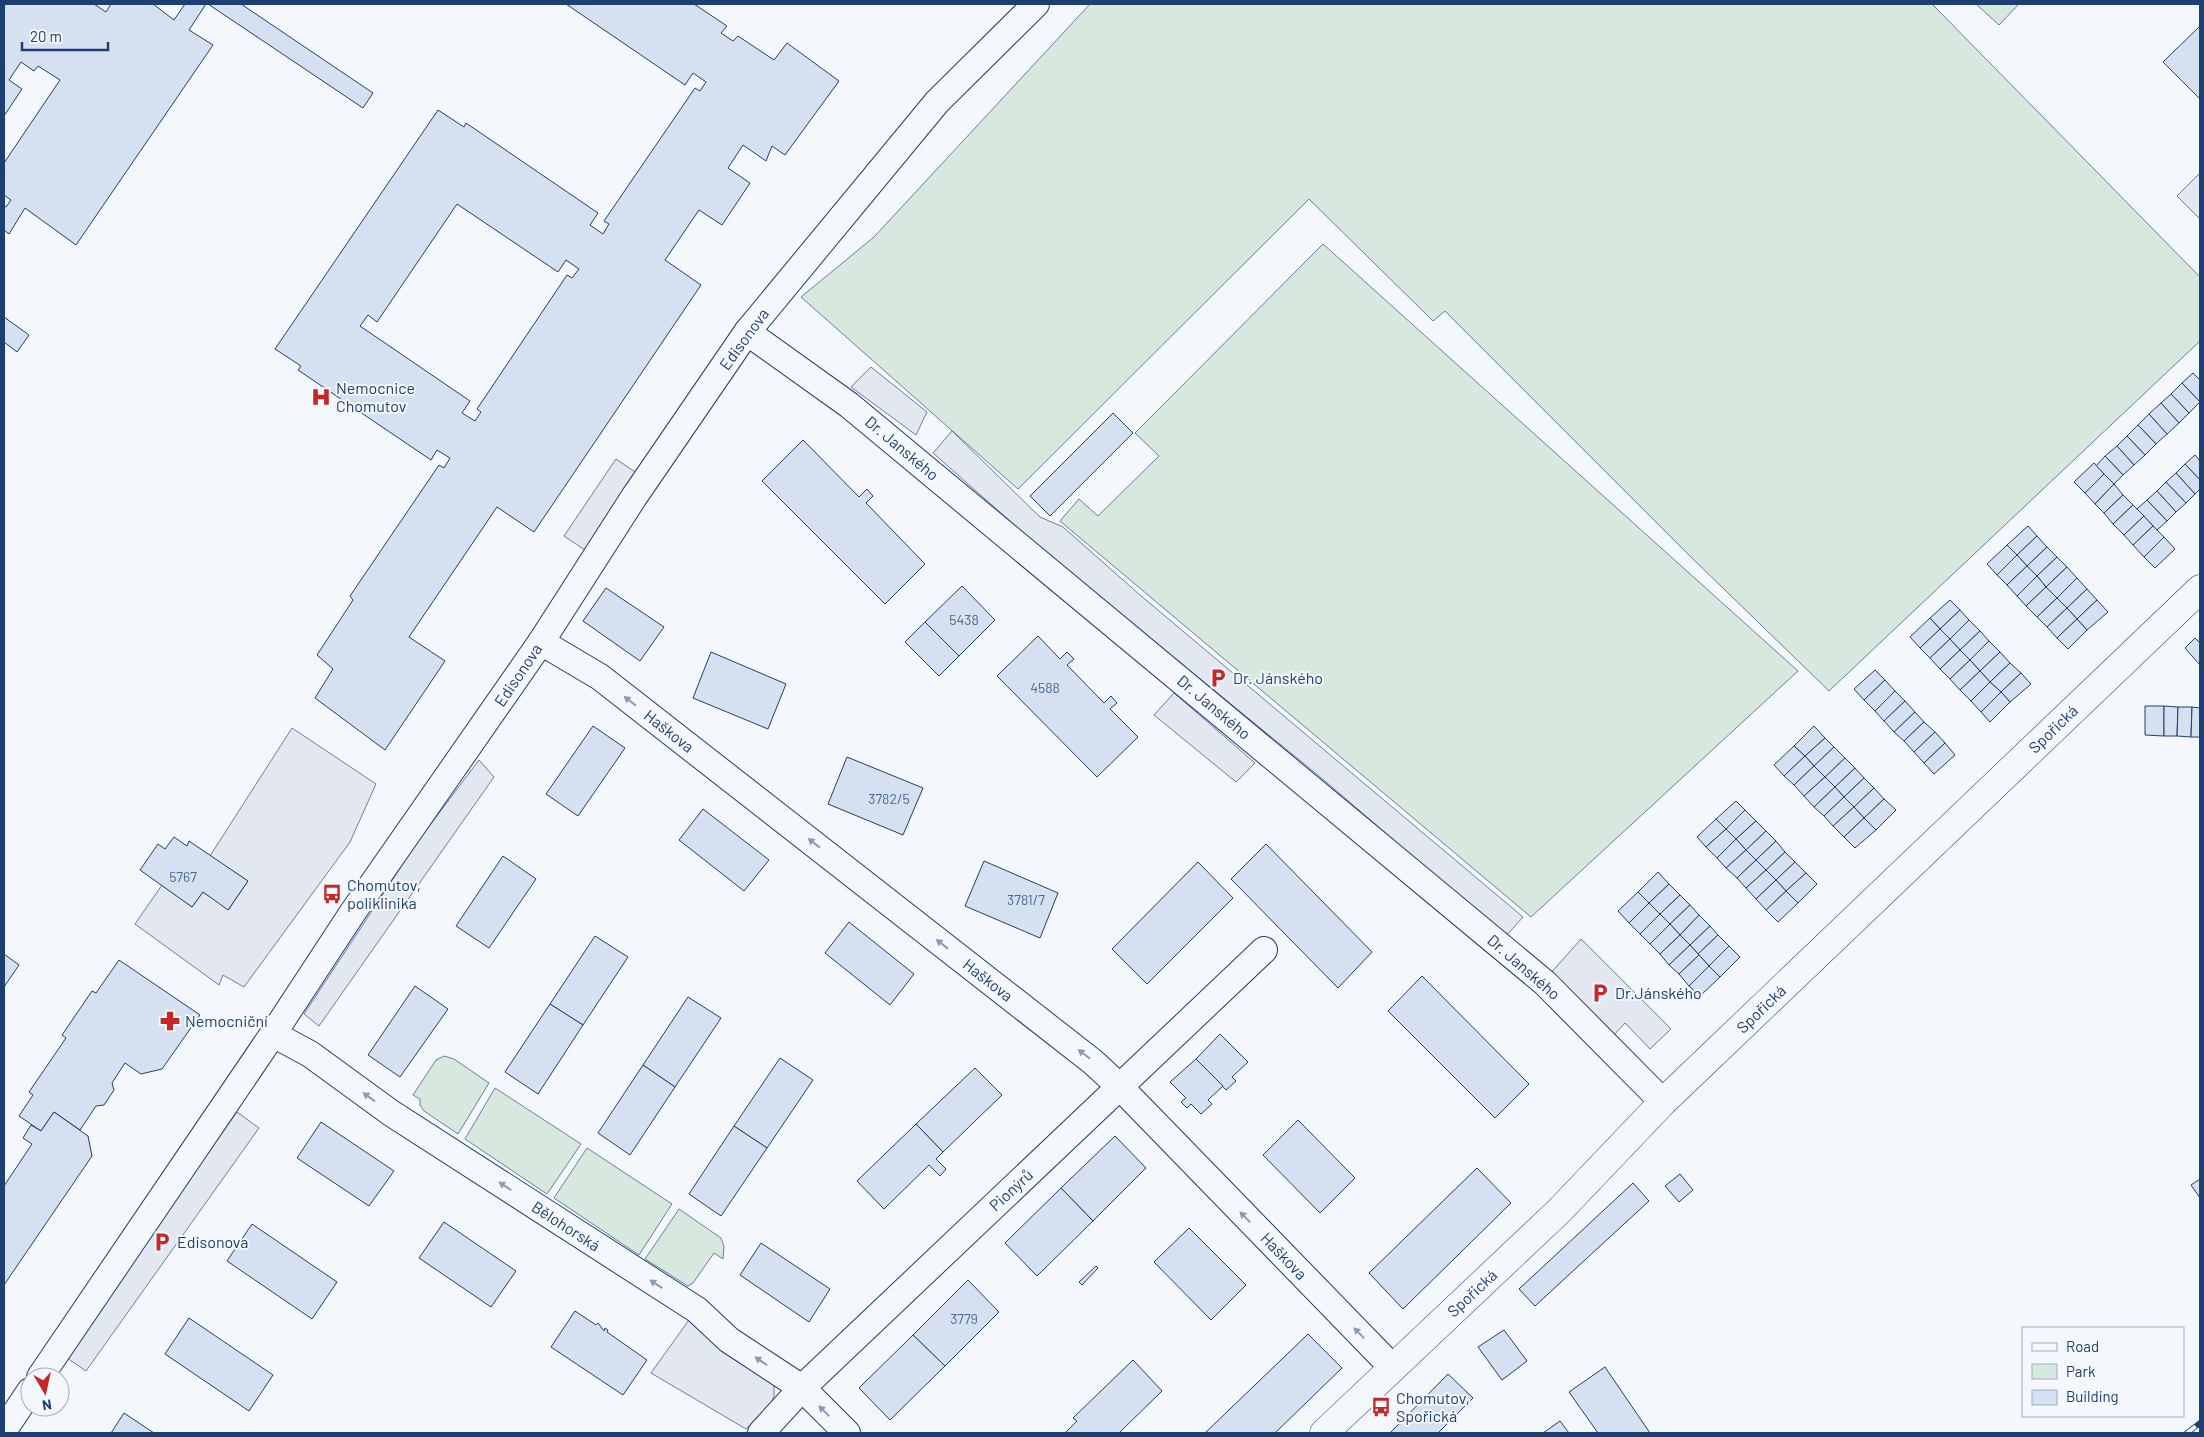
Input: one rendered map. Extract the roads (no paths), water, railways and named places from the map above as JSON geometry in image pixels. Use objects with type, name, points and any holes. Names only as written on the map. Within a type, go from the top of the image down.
[{"type":"street","name":"Edisonova","points":[[47,1367],[273,1034],[352,912],[541,642],[634,497],[747,332],[937,102],[1036,4]]},
{"type":"street","name":"Dr. Janského","points":[[747,332],[849,404],[1532,972],[1664,1102]]},
{"type":"street","name":"Spořická","points":[[1324,1433],[1559,1211],[1664,1102],[2200,588]]},
{"type":"street","name":"Haškova","points":[[541,642],[600,677],[1093,1062],[1120,1087],[1393,1368]]},
{"type":"street","name":"Pionýrů","points":[[761,1433],[802,1388],[1264,950]]},
{"type":"street","name":"Bělohorská","points":[[273,1034],[310,1054],[391,1113],[697,1310],[729,1340],[802,1388],[847,1433]]},
{"type":"street","points":[[4,1430],[20,1406]]},
{"type":"railway","points":[[2187,1433],[2200,1423]]},
{"type":"place","name":"Nemocnice Chomutov","points":[[321,397]]},
{"type":"place","name":"Dr. Jánského","points":[[1218,678]]},
{"type":"place","name":"Chomutov, poliklinika","points":[[332,894]]},
{"type":"place","name":"Dr.Jánského","points":[[1600,993]]},
{"type":"place","name":"Nemocniční","points":[[170,1021]]},
{"type":"place","name":"Edisonova","points":[[162,1242]]},
{"type":"place","name":"Chomutov, Spořická","points":[[1381,1407]]}]
